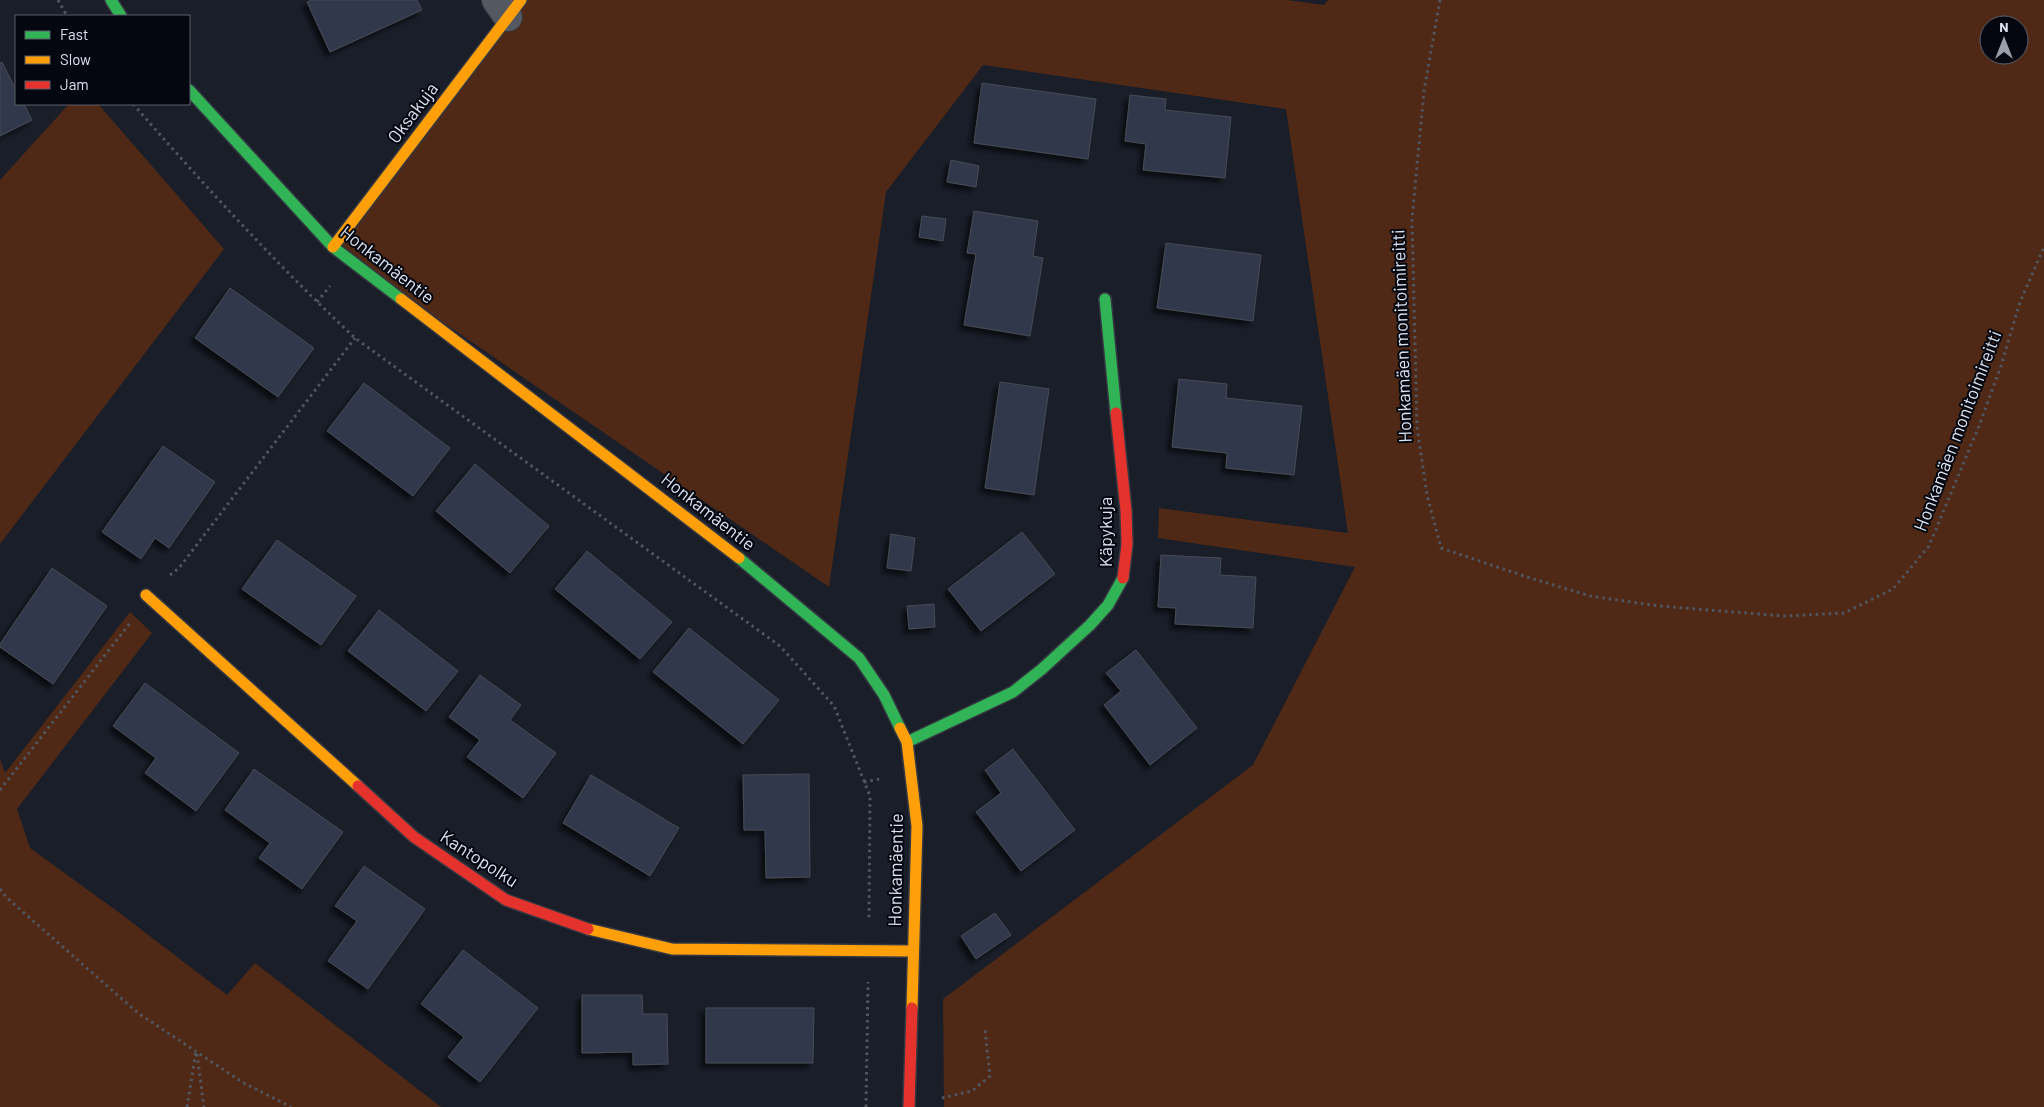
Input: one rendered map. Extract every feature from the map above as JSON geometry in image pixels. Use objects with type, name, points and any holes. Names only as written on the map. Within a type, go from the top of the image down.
[{"type":"street","points":[[111,0],[120,15]]},
{"type":"street","name":"Oksakuja","points":[[333,247],[508,6]]},
{"type":"street","name":"Honkamäentie","points":[[190,91],[333,247],[726,547],[859,658],[884,695],[907,742],[916,826],[909,1104]]},
{"type":"street","name":"Käpykuja","points":[[907,742],[1014,692],[1042,670],[1090,625],[1108,605],[1123,578],[1126,510],[1105,299]]},
{"type":"street","name":"Kantopolku","points":[[146,595],[414,837],[506,900],[586,929],[672,949],[868,949],[912,951]]},
{"type":"path","points":[[58,0],[67,15]]},
{"type":"path","name":"Honkamäen monitoimireitti","points":[[1440,0],[1424,91],[1412,228],[1417,427],[1427,495],[1441,548],[1590,596],[1659,606],[1784,616],[1844,613],[1893,589],[1929,546],[1979,426],[2001,366],[2020,302],[2044,247]]},
{"type":"path","points":[[134,105],[216,198],[296,282],[355,338],[780,646],[834,706],[870,796],[866,1107]]},
{"type":"path","points":[[0,790],[137,615],[146,595],[179,568],[355,338]]},
{"type":"path","points":[[0,889],[6,897],[138,1013],[242,1082],[291,1107]]},
{"type":"path","points":[[909,1104],[947,1098],[972,1091],[990,1076],[985,1030]]},
{"type":"path","points":[[187,1107],[196,1051]]},
{"type":"path","points":[[196,1051],[204,1107]]},
{"type":"shaded area","points":[[521,0],[1287,0],[1324,5],[1328,0],[2044,0],[2044,1107],[944,1107],[943,999],[1253,765],[1355,567],[1158,538],[1159,508],[1348,533],[1286,109],[983,65],[886,192],[829,587],[333,247]]},
{"type":"shaded area","points":[[68,105],[99,105],[224,249],[0,544],[0,180]]},
{"type":"shaded area","points":[[130,612],[152,633],[17,809],[30,848],[117,911],[227,995],[255,963],[441,1107],[0,1107],[0,759],[5,773]]},
{"type":"building","points":[[311,0],[417,0],[422,10],[330,52],[307,2]]},
{"type":"building","points":[[2,62],[15,88],[15,105],[24,105],[32,120],[0,136],[0,63]]},
{"type":"building","points":[[982,83],[1096,99],[1088,159],[974,143]]},
{"type":"building","points":[[1130,95],[1166,99],[1165,110],[1231,117],[1225,178],[1143,170],[1146,144],[1125,141]]},
{"type":"building","points":[[951,160],[979,166],[976,187],[947,182]]},
{"type":"building","points":[[974,211],[1038,221],[1033,256],[1043,258],[1030,336],[964,325],[976,254],[967,253]]},
{"type":"building","points":[[922,216],[946,219],[943,241],[919,237]]},
{"type":"building","points":[[1166,243],[1261,255],[1253,321],[1157,308]]},
{"type":"building","points":[[230,288],[314,348],[278,397],[195,338]]},
{"type":"building","points":[[1179,379],[1227,384],[1226,398],[1302,406],[1294,475],[1226,468],[1227,453],[1172,447]]},
{"type":"building","points":[[1000,382],[1049,389],[1034,495],[985,488]]},
{"type":"building","points":[[364,383],[450,448],[413,496],[327,431]]},
{"type":"building","points":[[163,446],[215,482],[169,548],[155,538],[141,559],[102,532]]},
{"type":"building","points":[[475,464],[549,526],[510,573],[436,511]]},
{"type":"building","points":[[1022,532],[1055,574],[981,631],[948,589]]},
{"type":"building","points":[[891,534],[915,538],[911,571],[887,568]]},
{"type":"building","points":[[277,540],[356,596],[321,645],[242,589]]},
{"type":"building","points":[[587,551],[672,622],[640,659],[555,589]]},
{"type":"building","points":[[1161,555],[1221,558],[1220,575],[1256,577],[1253,628],[1175,624],[1176,608],[1158,607]]},
{"type":"building","points":[[52,568],[107,606],[53,684],[0,647],[0,644]]},
{"type":"building","points":[[934,604],[935,627],[909,629],[907,606]]},
{"type":"building","points":[[379,610],[458,671],[426,711],[348,651]]},
{"type":"building","points":[[689,628],[779,700],[743,744],[653,672]]},
{"type":"building","points":[[1136,650],[1197,728],[1150,765],[1104,705],[1121,691],[1106,673]]},
{"type":"building","points":[[480,675],[521,705],[510,720],[556,753],[523,798],[467,757],[480,740],[449,717]]},
{"type":"building","points":[[145,683],[239,753],[196,811],[145,773],[156,758],[113,726]]},
{"type":"building","points":[[1013,749],[1075,830],[1021,871],[976,812],[1001,793],[985,770]]},
{"type":"building","points":[[254,769],[343,832],[302,889],[259,858],[270,843],[225,810]]},
{"type":"building","points":[[809,774],[810,877],[766,878],[765,830],[744,830],[743,775]]},
{"type":"building","points":[[591,775],[679,828],[650,876],[563,823]]},
{"type":"building","points":[[364,866],[425,909],[368,989],[328,961],[357,921],[335,906]]},
{"type":"building","points":[[995,913],[1011,935],[976,959],[961,936]]},
{"type":"building","points":[[463,950],[538,1008],[480,1082],[448,1057],[464,1037],[421,1004]]},
{"type":"building","points":[[582,995],[642,995],[643,1014],[667,1014],[668,1064],[633,1065],[633,1052],[582,1053]]},
{"type":"building","points":[[706,1008],[814,1008],[813,1063],[706,1063]]},
{"type":"traffic: fast","points":[[111,0],[120,15]]},
{"type":"traffic: fast","points":[[190,91],[333,247],[401,299]]},
{"type":"traffic: fast","points":[[1105,299],[1116,413]]},
{"type":"traffic: fast","points":[[739,558],[859,658],[884,695],[900,728]]},
{"type":"traffic: fast","points":[[907,742],[1013,692],[1042,669],[1090,625],[1108,605],[1123,578]]},
{"type":"traffic: slow","points":[[333,247],[521,0]]},
{"type":"traffic: slow","points":[[401,299],[739,558]]},
{"type":"traffic: slow","points":[[146,595],[358,786]]},
{"type":"traffic: slow","points":[[900,728],[907,742],[917,826],[912,1008]]},
{"type":"traffic: slow","points":[[588,929],[672,949],[912,951]]},
{"type":"traffic: jam","points":[[1116,413],[1126,511],[1127,544],[1123,578]]},
{"type":"traffic: jam","points":[[358,786],[414,837],[506,900],[588,929]]},
{"type":"traffic: jam","points":[[909,1107],[912,1008]]}]
